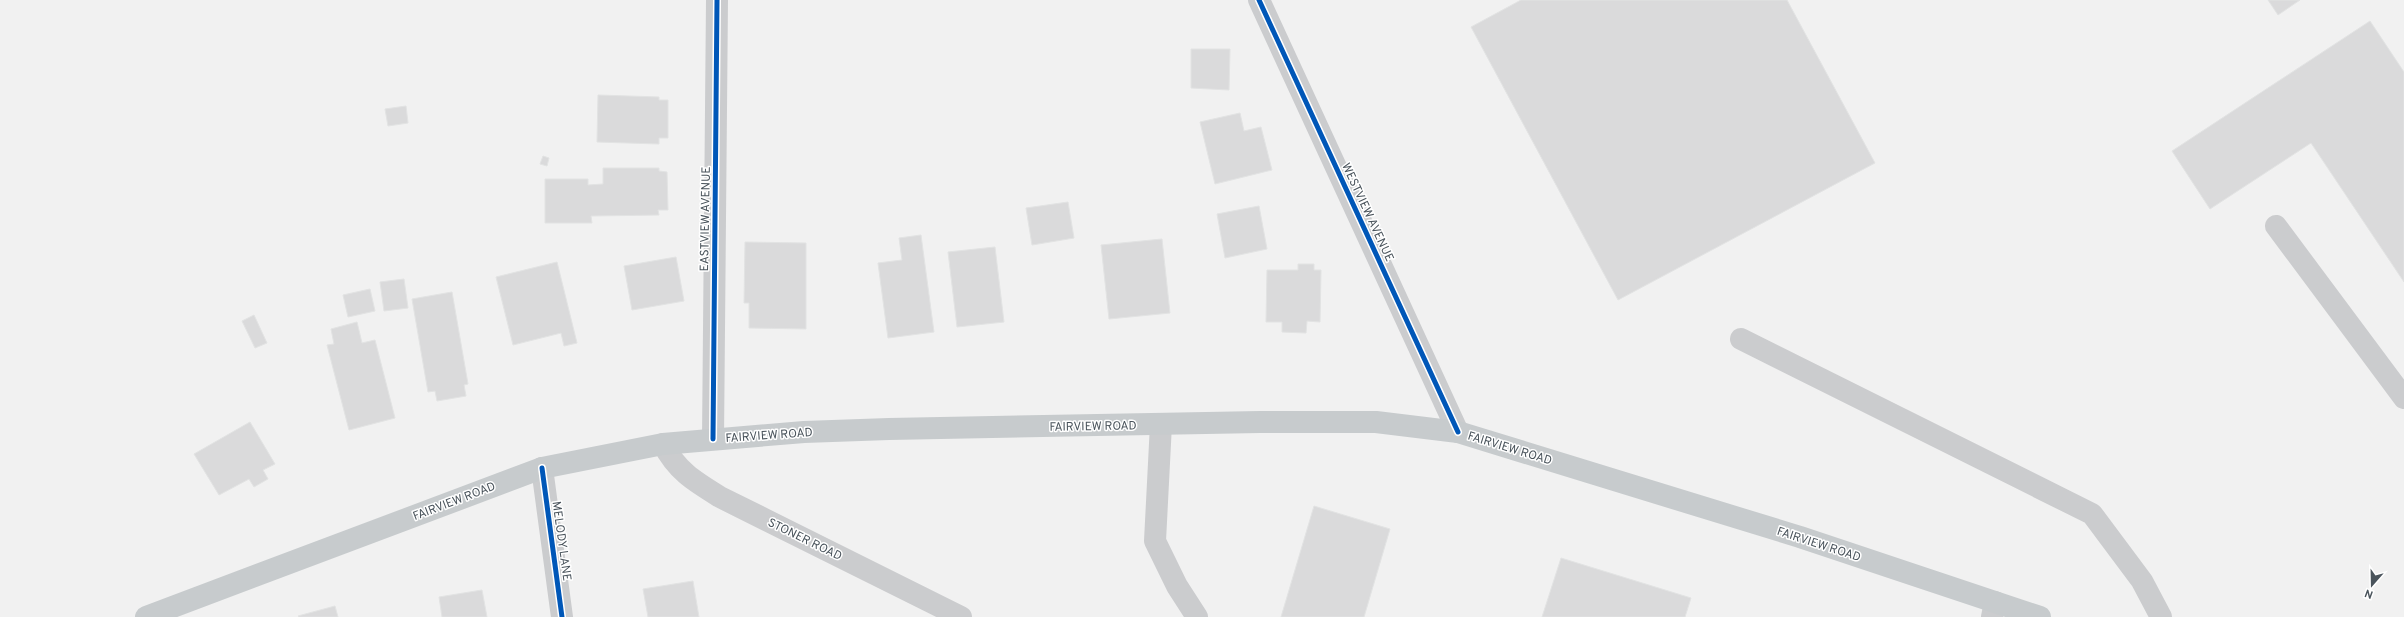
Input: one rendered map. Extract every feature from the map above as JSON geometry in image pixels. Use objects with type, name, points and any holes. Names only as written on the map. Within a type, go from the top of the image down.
[{"type":"main road","name":"FAIRVIEW ROAD","points":[[146,617],[542,468],[664,444],[713,439],[889,429],[1376,422],[1458,432],[1800,537],[1993,609],[2040,617]]},
{"type":"street","name":"EASTVIEW AVENUE","points":[[713,439],[717,0]]},
{"type":"street","name":"WESTVIEW AVENUE","points":[[1259,0],[1458,432]]},
{"type":"street","points":[[2276,226],[2404,398]]},
{"type":"street","points":[[1741,339],[2092,514],[2142,581],[2161,617]]},
{"type":"street","points":[[1161,424],[1155,541],[1177,586],[1197,617]]},
{"type":"street","name":"STONER ROAD","points":[[664,444],[672,462],[696,482],[720,497],[961,617]]},
{"type":"street","name":"MELODY LANE","points":[[542,468],[562,617]]},
{"type":"building","points":[[1521,0],[1787,0],[1875,163],[1618,300],[1471,27]]},
{"type":"building","points":[[2268,0],[2300,0],[2278,15]]},
{"type":"building","points":[[2370,21],[2404,72],[2404,282],[2311,143],[2210,209],[2172,151]]},
{"type":"building","points":[[1191,49],[1230,49],[1229,90],[1191,88]]},
{"type":"building","points":[[598,95],[659,97],[659,100],[668,100],[668,138],[659,138],[659,144],[597,142]]},
{"type":"building","points":[[406,106],[408,123],[388,126],[385,109]]},
{"type":"building","points":[[1240,113],[1244,131],[1261,127],[1272,170],[1215,184],[1200,122]]},
{"type":"building","points":[[543,156],[549,158],[547,166],[540,164]]},
{"type":"building","points":[[603,168],[659,168],[659,171],[667,172],[668,210],[658,210],[659,215],[591,216],[592,223],[545,223],[545,179],[588,179],[588,185],[603,184]]},
{"type":"building","points":[[1068,202],[1074,238],[1032,245],[1026,208]]},
{"type":"building","points":[[1259,206],[1267,249],[1225,258],[1217,214]]},
{"type":"building","points":[[921,235],[934,332],[888,338],[878,263],[902,260],[899,238]]},
{"type":"building","points":[[1162,239],[1170,313],[1109,319],[1101,245]]},
{"type":"building","points":[[745,242],[806,243],[806,329],[749,328],[749,303],[744,303]]},
{"type":"building","points":[[995,247],[1004,322],[957,327],[948,252]]},
{"type":"building","points":[[676,257],[684,301],[632,310],[624,266]]},
{"type":"building","points":[[557,262],[577,343],[564,346],[561,333],[513,345],[496,277]]},
{"type":"building","points":[[1298,264],[1314,264],[1314,270],[1321,270],[1320,322],[1307,321],[1306,333],[1282,332],[1282,322],[1266,322],[1267,270],[1298,270]]},
{"type":"building","points":[[404,279],[408,308],[384,311],[380,282]]},
{"type":"building","points":[[370,289],[375,311],[348,317],[343,295]]},
{"type":"building","points":[[452,292],[468,384],[464,385],[466,396],[437,401],[435,391],[428,392],[412,299]]},
{"type":"building","points":[[254,315],[267,343],[255,348],[242,321]]},
{"type":"building","points":[[357,322],[362,343],[375,340],[395,418],[349,430],[327,345],[334,344],[331,329]]},
{"type":"building","points":[[250,422],[275,464],[263,470],[268,479],[254,487],[249,479],[219,495],[194,454]]},
{"type":"building","points":[[1314,506],[1390,529],[1364,617],[1281,617]]},
{"type":"building","points":[[1561,558],[1691,598],[1685,617],[1542,617]]},
{"type":"building","points":[[693,581],[699,617],[648,617],[643,589]]},
{"type":"building","points":[[482,590],[487,617],[442,617],[439,597]]},
{"type":"building","points":[[335,606],[338,617],[298,616]]},
{"type":"cycle path","points":[[713,439],[717,0]]},
{"type":"cycle path","points":[[1259,0],[1458,432]]},
{"type":"cycle path","points":[[542,468],[562,617]]}]
